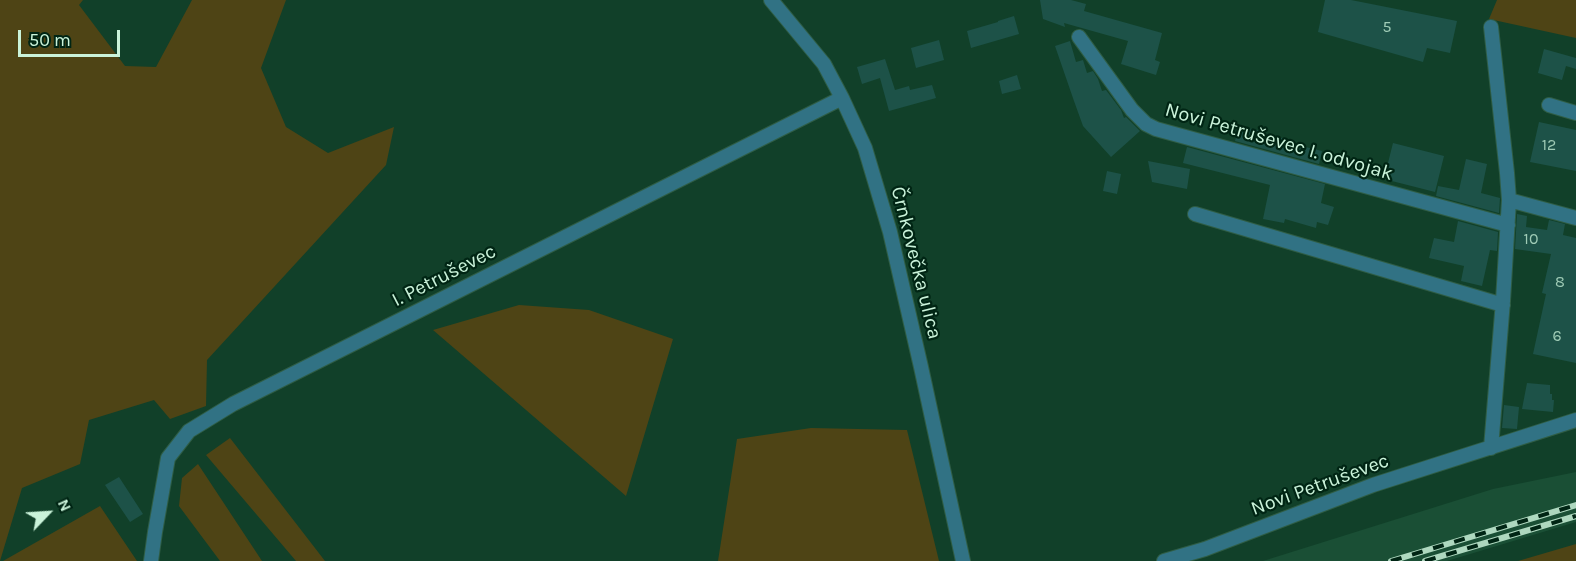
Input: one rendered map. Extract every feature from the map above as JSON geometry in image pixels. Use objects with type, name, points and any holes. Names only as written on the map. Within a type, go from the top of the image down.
[{"type":"street","name":"Črnkovečka ulica","points":[[771,0],[824,64],[865,148],[890,232],[963,561]]},
{"type":"street","points":[[1491,27],[1509,200],[1491,448]]},
{"type":"street","name":"Novi Petruševec I. odvojak","points":[[1079,37],[1132,110],[1146,124],[1156,129],[1508,225]]},
{"type":"street","name":"I. Petruševec","points":[[151,561],[168,458],[189,431],[233,404],[842,98]]},
{"type":"street","points":[[1549,105],[1576,113]]},
{"type":"street","points":[[1509,200],[1576,218]]},
{"type":"street","points":[[1195,214],[1503,305]]},
{"type":"street","name":"Novi Petruševec","points":[[1164,561],[1205,549],[1373,485],[1576,420]]},
{"type":"shaded area","points":[[0,0],[83,0],[79,5],[125,66],[156,67],[192,0],[286,0],[261,68],[286,127],[328,153],[394,127],[386,165],[207,360],[206,406],[170,419],[154,400],[89,420],[80,464],[22,488],[0,561]]},
{"type":"shaded area","points":[[1497,0],[1576,0],[1576,38],[1489,19]]},
{"type":"shaded area","points":[[519,305],[589,310],[673,339],[626,496],[433,330]]},
{"type":"shaded area","points":[[811,428],[907,430],[939,561],[718,561],[737,439]]},
{"type":"shaded area","points":[[230,438],[325,561],[296,561],[206,455]]},
{"type":"shaded area","points":[[198,464],[262,561],[220,561],[179,506],[182,478]]},
{"type":"shaded area","points":[[1576,472],[1576,522],[1447,561],[1263,561],[1493,489]]},
{"type":"shaded area","points":[[100,506],[137,561],[3,561]]},
{"type":"shaded area","points":[[1576,544],[1576,561],[1518,561]]},
{"type":"building","points":[[1040,0],[1071,0],[1086,4],[1084,11],[1162,33],[1155,60],[1160,62],[1156,75],[1121,64],[1128,41],[1064,23],[1065,27],[1043,19]]},
{"type":"building","points":[[1325,0],[1351,0],[1457,21],[1450,53],[1427,48],[1423,62],[1318,32]]},
{"type":"building","points":[[1014,16],[1019,34],[971,48],[967,31]]},
{"type":"building","points":[[939,40],[944,60],[916,68],[911,48]]},
{"type":"building","points":[[1070,41],[1076,62],[1083,60],[1087,73],[1093,71],[1102,91],[1106,90],[1121,110],[1124,118],[1126,117],[1140,131],[1111,157],[1083,126],[1074,101],[1055,46]]},
{"type":"building","points":[[1544,49],[1576,58],[1576,69],[1566,66],[1562,80],[1538,73]]},
{"type":"building","points":[[885,59],[895,90],[909,86],[910,90],[932,85],[936,98],[889,111],[880,78],[862,84],[857,67]]},
{"type":"building","points":[[1017,75],[1021,89],[1002,94],[999,81]]},
{"type":"building","points":[[1539,122],[1576,130],[1576,171],[1530,162]]},
{"type":"building","points":[[1239,126],[1266,132],[1265,134],[1290,140],[1289,143],[1322,151],[1319,164],[1235,141]]},
{"type":"building","points":[[1393,143],[1444,156],[1435,192],[1384,179]]},
{"type":"building","points":[[1187,147],[1325,184],[1321,203],[1334,207],[1328,225],[1317,222],[1316,228],[1285,219],[1284,223],[1263,219],[1270,185],[1183,163]]},
{"type":"building","points":[[1466,159],[1487,164],[1481,193],[1500,198],[1499,213],[1436,196],[1438,186],[1459,190]]},
{"type":"building","points":[[1148,161],[1190,169],[1187,189],[1152,182]]},
{"type":"building","points":[[1107,171],[1121,174],[1117,194],[1103,191]]},
{"type":"building","points":[[1517,214],[1527,216],[1526,227],[1547,230],[1549,220],[1565,224],[1563,235],[1576,238],[1576,363],[1533,354],[1546,294],[1542,293],[1551,254],[1515,249]]},
{"type":"building","points":[[1458,221],[1498,232],[1497,251],[1490,250],[1482,286],[1461,281],[1464,266],[1429,258],[1434,238],[1454,242]]},
{"type":"building","points":[[1527,383],[1550,385],[1550,394],[1554,400],[1553,412],[1522,409]]},
{"type":"building","points":[[1504,405],[1519,407],[1517,429],[1502,428]]},
{"type":"building","points":[[119,477],[143,514],[130,522],[105,485]]},
{"type":"railway","points":[[1391,561],[1576,505]]},
{"type":"railway","points":[[1425,561],[1576,516]]}]
